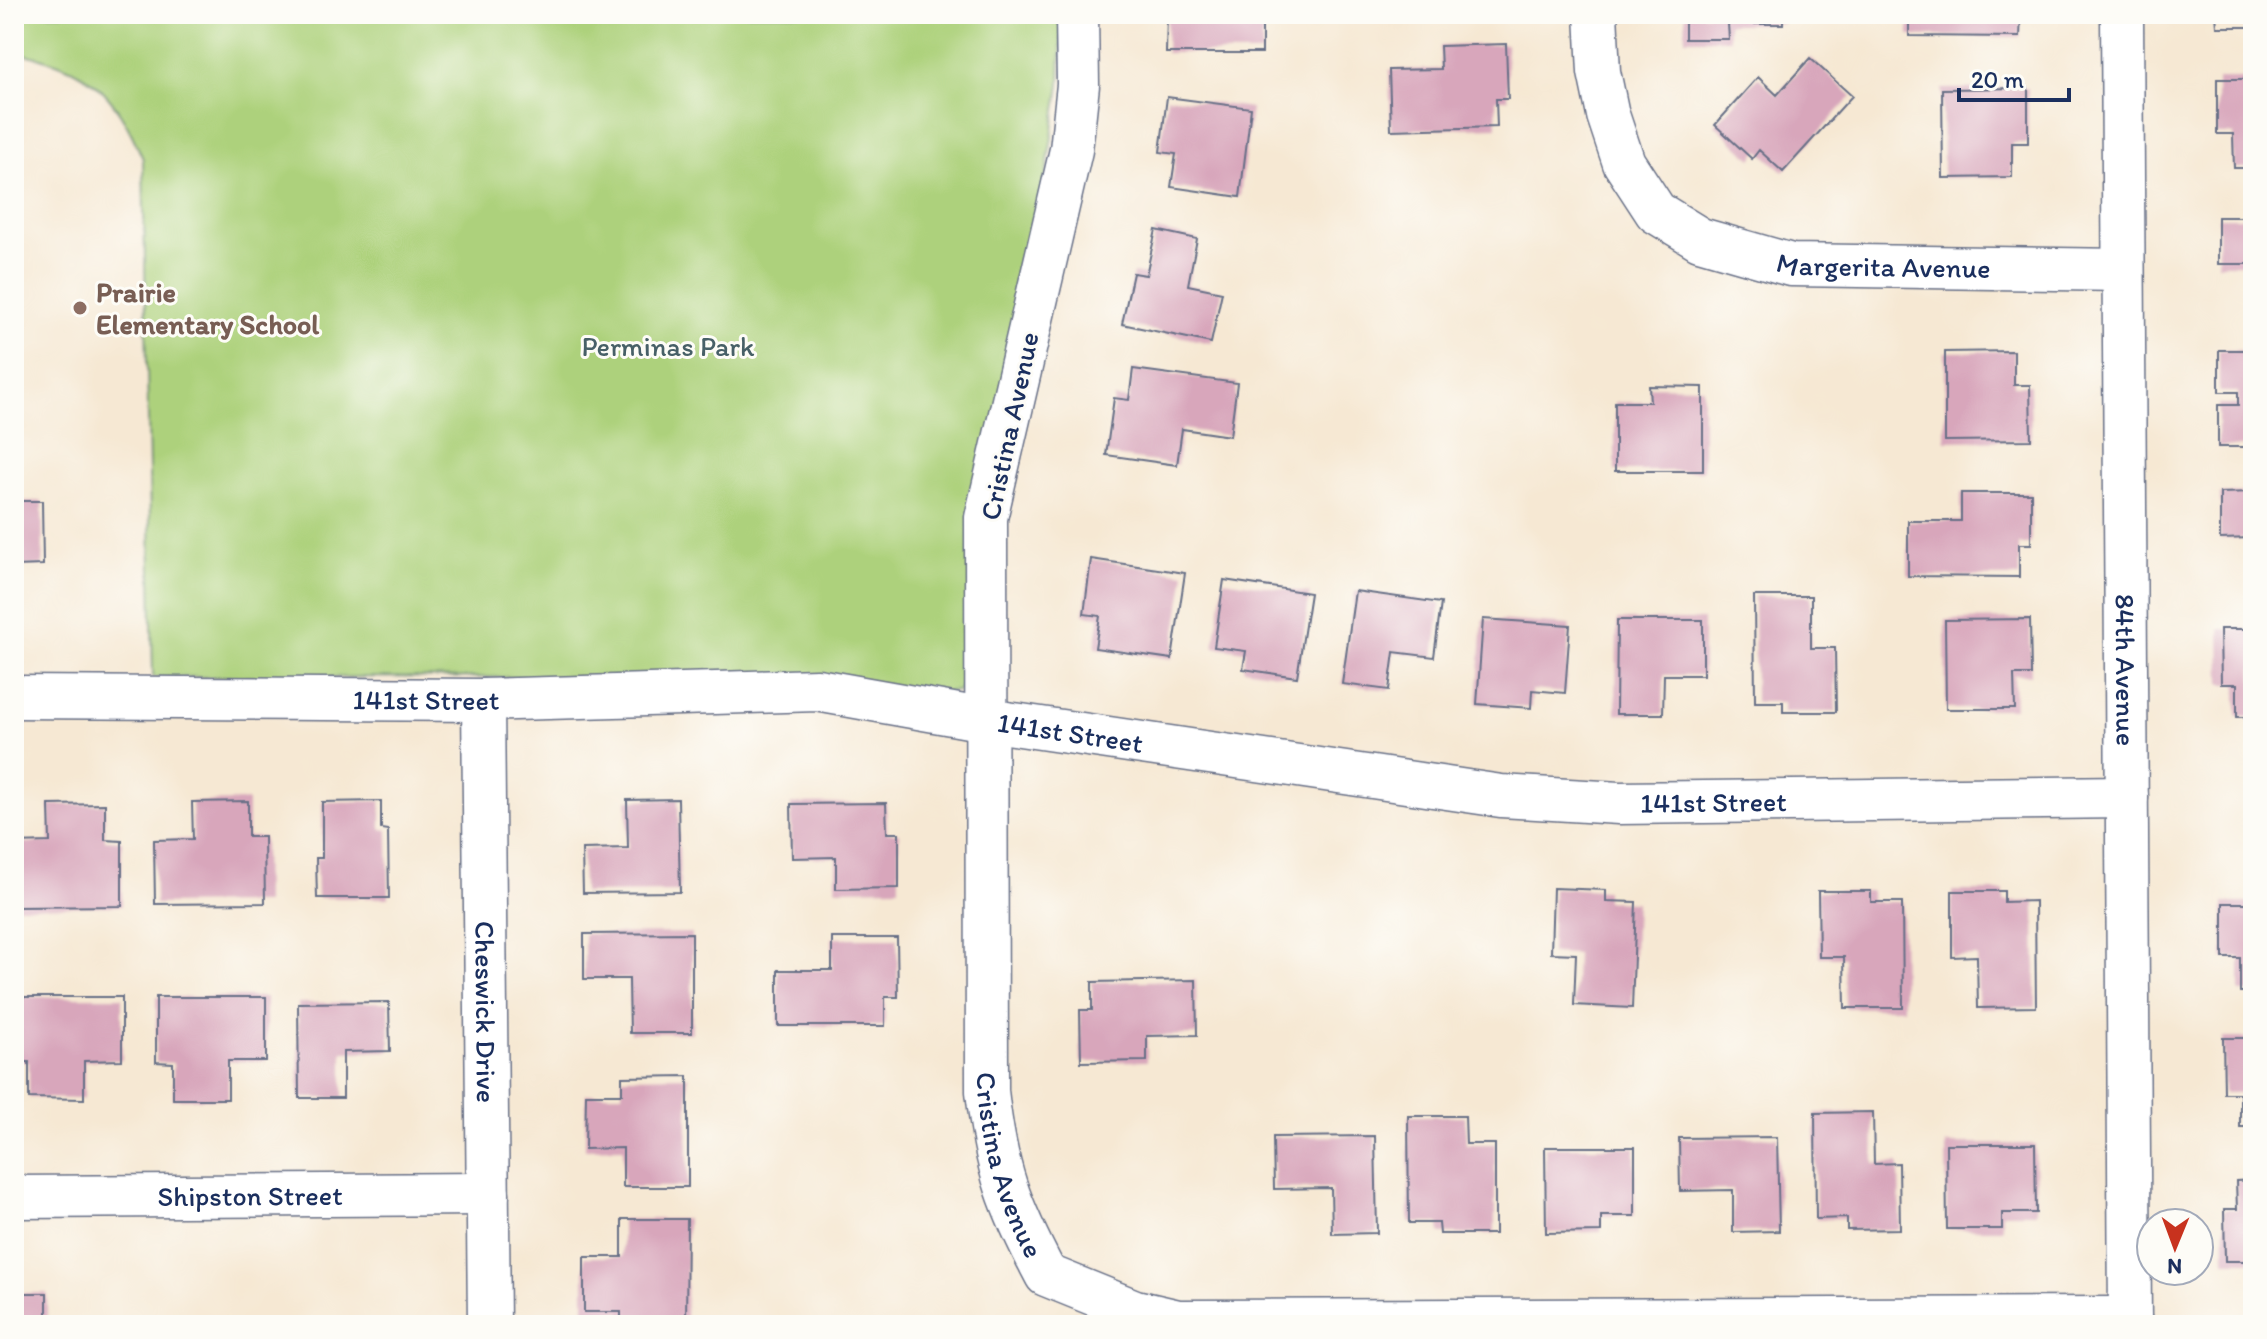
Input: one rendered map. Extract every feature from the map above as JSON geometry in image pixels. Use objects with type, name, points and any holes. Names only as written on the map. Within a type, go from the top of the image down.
[{"type":"street","name":"Cristina Avenue","points":[[1077,14],[1078,85],[1071,150],[986,518],[987,1091],[994,1151],[1005,1192],[1046,1275],[1135,1311],[1178,1321],[2130,1322]]},
{"type":"street","name":"Margerita Avenue","points":[[1596,14],[1599,72],[1608,115],[1624,163],[1656,212],[1700,239],[1791,265],[2123,270]]},
{"type":"street","name":"84th Avenue","points":[[2122,14],[2130,1322]]},
{"type":"street","name":"141st Street","points":[[14,697],[483,700],[817,690],[986,720],[1501,796],[1619,803],[2127,797]]},
{"type":"street","name":"Cheswick Drive","points":[[483,700],[489,1325]]},
{"type":"street","name":"Shipston Street","points":[[14,1197],[488,1194]]},
{"type":"green space","name":"Perminas Park","points":[[14,14],[1062,14],[1060,85],[969,672],[959,691],[932,693],[776,678],[153,677],[143,159],[121,115],[96,85],[62,65],[14,52]]},
{"type":"building","points":[[1167,14],[1262,14],[1262,53],[1166,53]]},
{"type":"building","points":[[1685,14],[1783,14],[1783,24],[1728,24],[1729,39],[1685,39]]},
{"type":"building","points":[[1909,14],[2021,14],[2020,37],[1909,36]]},
{"type":"building","points":[[2216,14],[2253,14],[2253,27],[2217,27]]},
{"type":"building","points":[[1506,44],[1508,99],[1496,99],[1497,127],[1391,130],[1389,70],[1441,69],[1440,46]]},
{"type":"building","points":[[1810,58],[1852,96],[1783,172],[1759,150],[1752,159],[1715,125],[1758,77],[1777,95]]},
{"type":"building","points":[[2217,79],[2253,79],[2253,168],[2234,168],[2233,134],[2217,134]]},
{"type":"building","points":[[2028,88],[2028,143],[2012,143],[2012,177],[1943,178],[1942,89]]},
{"type":"building","points":[[1167,97],[1251,108],[1240,197],[1171,187],[1176,154],[1160,152]]},
{"type":"building","points":[[2218,217],[2253,217],[2253,264],[2218,264]]},
{"type":"building","points":[[1156,230],[1197,239],[1188,285],[1222,292],[1211,343],[1122,324],[1133,273],[1146,275]]},
{"type":"building","points":[[2219,350],[2253,350],[2253,447],[2218,447],[2218,405],[2238,405],[2238,392],[2219,392]]},
{"type":"building","points":[[2014,351],[2014,385],[2030,385],[2031,440],[1945,441],[1945,352]]},
{"type":"building","points":[[1133,369],[1237,383],[1230,436],[1182,429],[1177,465],[1106,455],[1114,398],[1129,400]]},
{"type":"building","points":[[1649,386],[1703,387],[1703,471],[1615,471],[1615,402],[1650,402]]},
{"type":"building","points":[[2253,492],[2253,538],[2220,539],[2220,493]]},
{"type":"building","points":[[1961,493],[2031,493],[2031,544],[2019,544],[2019,577],[1908,576],[1908,521],[1961,521]]},
{"type":"building","points":[[14,501],[42,501],[43,565],[14,566]]},
{"type":"building","points":[[1091,559],[1185,573],[1172,659],[1095,648],[1100,616],[1084,614]]},
{"type":"building","points":[[1224,580],[1310,593],[1297,677],[1243,669],[1246,651],[1214,647]]},
{"type":"building","points":[[1355,591],[1441,603],[1434,657],[1394,652],[1389,690],[1342,684]]},
{"type":"building","points":[[1754,596],[1811,596],[1811,648],[1835,648],[1836,712],[1783,712],[1783,702],[1755,702]]},
{"type":"building","points":[[1483,619],[1570,625],[1565,693],[1532,690],[1531,708],[1477,704]]},
{"type":"building","points":[[2030,619],[2031,675],[2014,675],[2015,709],[1946,709],[1945,620]]},
{"type":"building","points":[[1617,620],[1703,620],[1703,675],[1664,675],[1663,714],[1616,714]]},
{"type":"building","points":[[2220,629],[2253,629],[2253,717],[2237,717],[2237,684],[2221,684]]},
{"type":"building","points":[[678,799],[680,892],[583,893],[582,849],[628,848],[627,800]]},
{"type":"building","points":[[248,801],[248,837],[264,837],[265,903],[155,904],[154,840],[193,839],[192,802]]},
{"type":"building","points":[[381,801],[381,829],[388,830],[389,898],[317,898],[316,858],[322,858],[322,802]]},
{"type":"building","points":[[886,803],[887,833],[899,833],[899,888],[836,889],[836,857],[792,858],[791,804]]},
{"type":"building","points":[[105,804],[105,840],[122,841],[122,906],[14,907],[14,843],[50,842],[49,805]]},
{"type":"building","points":[[1553,888],[1606,890],[1606,901],[1636,902],[1632,1008],[1574,1005],[1576,954],[1551,953]]},
{"type":"building","points":[[1818,891],[1871,891],[1871,902],[1902,902],[1903,1008],[1845,1008],[1844,957],[1819,957]]},
{"type":"building","points":[[1952,891],[2004,891],[2004,902],[2035,901],[2036,1007],[1978,1008],[1977,956],[1952,957]]},
{"type":"building","points":[[2223,903],[2253,903],[2253,992],[2240,992],[2240,958],[2223,958]]},
{"type":"building","points":[[692,933],[692,1033],[630,1033],[629,979],[584,979],[584,934]]},
{"type":"building","points":[[832,938],[897,938],[898,997],[885,997],[885,1026],[778,1026],[778,970],[832,970]]},
{"type":"building","points":[[1196,980],[1197,1035],[1147,1036],[1147,1061],[1081,1062],[1080,1010],[1092,1010],[1092,982]]},
{"type":"building","points":[[14,997],[122,997],[122,1060],[84,1061],[84,1099],[29,1098],[29,1062],[14,1062]]},
{"type":"building","points":[[156,997],[266,997],[266,1061],[228,1061],[228,1099],[173,1099],[173,1063],[156,1062]]},
{"type":"building","points":[[389,1002],[390,1051],[343,1052],[343,1098],[299,1098],[298,1003]]},
{"type":"building","points":[[2223,1038],[2253,1038],[2253,1127],[2240,1127],[2240,1093],[2224,1093]]},
{"type":"building","points":[[688,1076],[688,1187],[623,1187],[623,1148],[585,1149],[586,1094],[622,1094],[622,1077]]},
{"type":"building","points":[[1873,1112],[1874,1164],[1899,1163],[1900,1229],[1847,1230],[1847,1218],[1816,1219],[1815,1113]]},
{"type":"building","points":[[1408,1116],[1465,1116],[1466,1144],[1495,1144],[1495,1234],[1440,1234],[1439,1223],[1409,1223]]},
{"type":"building","points":[[1375,1136],[1377,1233],[1332,1234],[1331,1188],[1274,1189],[1273,1137]]},
{"type":"building","points":[[1777,1137],[1779,1231],[1733,1232],[1733,1190],[1680,1191],[1679,1138]]},
{"type":"building","points":[[1946,1144],[2035,1144],[2036,1213],[2002,1213],[2002,1229],[1947,1229]]},
{"type":"building","points":[[1545,1147],[1635,1147],[1635,1216],[1601,1216],[1601,1232],[1546,1233]]},
{"type":"building","points":[[2253,1180],[2253,1261],[2225,1261],[2224,1209],[2237,1209],[2236,1181]]},
{"type":"building","points":[[622,1219],[687,1219],[686,1325],[621,1325],[621,1312],[584,1312],[584,1257],[622,1257]]},
{"type":"building","points":[[14,1293],[47,1293],[47,1325],[14,1325]]},
{"type":"place","name":"Prairie Elementary School","points":[[80,308]]}]
